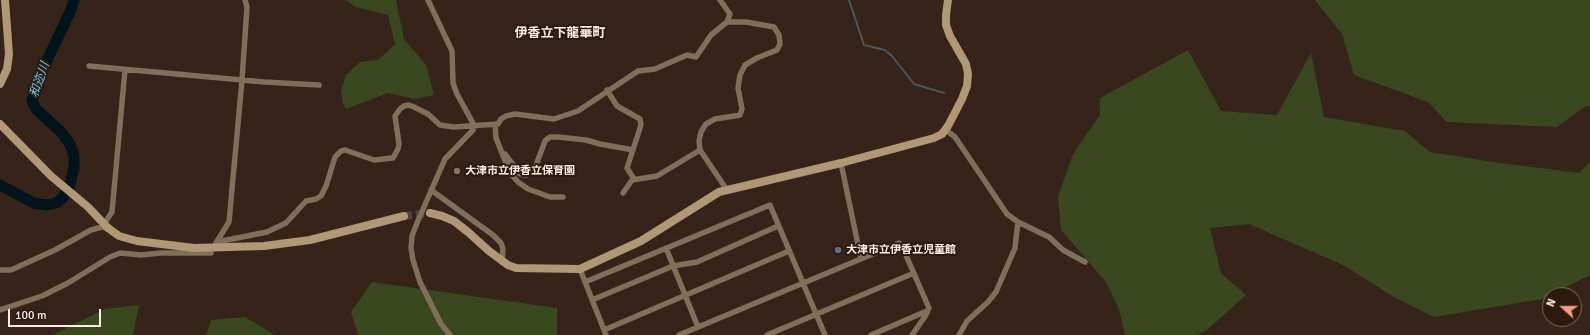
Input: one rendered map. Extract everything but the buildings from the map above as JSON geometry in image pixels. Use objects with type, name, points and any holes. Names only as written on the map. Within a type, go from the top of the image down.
[{"type":"street","points":[[0,84],[7,69],[9,54],[5,0]]},
{"type":"street","points":[[214,247],[229,222],[242,80],[247,6],[245,0]]},
{"type":"street","points":[[428,0],[452,51],[453,83],[457,94],[474,125],[473,130],[445,160],[412,236],[411,248],[413,260],[420,282],[441,324],[450,335]]},
{"type":"street","points":[[0,310],[42,296],[68,283],[110,257],[120,253],[141,255],[214,247],[267,232],[286,223],[306,201],[316,199],[321,196],[336,157],[341,151],[346,150],[374,160],[393,158],[399,144],[396,116],[400,109],[404,106],[409,105],[418,108],[444,126],[454,127],[498,124],[501,119],[506,116],[515,114],[554,118],[578,111],[607,90],[638,71],[656,68],[687,55],[696,57],[711,35],[727,22],[730,14],[720,0]]},
{"type":"street","points":[[430,213],[454,221],[502,262],[516,268],[580,269],[641,241],[710,198],[727,190],[841,164],[934,138],[946,130],[967,86],[968,74],[966,64],[950,36],[946,25],[948,0]]},
{"type":"street","points":[[727,22],[746,22],[774,27],[780,35],[780,44],[777,50],[756,58],[745,65],[740,76],[738,88],[742,109],[740,115],[715,119],[706,124],[701,132],[698,141],[700,150],[727,190]]},
{"type":"street","points":[[89,66],[242,80],[320,85]]},
{"type":"street","points":[[106,226],[112,212],[125,70]]},
{"type":"street","points":[[607,90],[617,106],[640,119],[641,125],[627,168],[634,179]]},
{"type":"street","points":[[0,124],[51,176],[88,207],[106,226],[119,236],[137,241],[194,248],[264,246],[298,242],[404,216]]},
{"type":"street","points":[[495,124],[496,138],[510,173],[518,182],[528,189],[550,197],[563,197]]},
{"type":"street","points":[[946,130],[955,137],[1007,214],[1018,222],[1049,237],[1063,250],[1085,262]]},
{"type":"street","points":[[502,153],[505,154],[520,174],[526,175],[531,173],[535,168],[545,141],[550,137],[586,140],[633,150]]},
{"type":"street","points":[[623,193],[632,180],[657,176],[700,150]]},
{"type":"street","points":[[841,164],[861,259]]},
{"type":"street","points":[[431,190],[493,235],[501,243],[503,249],[502,262]]},
{"type":"street","points":[[585,282],[770,205],[825,335]]},
{"type":"street","points":[[959,335],[967,321],[988,302],[996,292],[1015,248],[1018,222]]},
{"type":"street","points":[[0,270],[11,270],[55,250],[91,230],[106,226]]},
{"type":"street","points":[[592,300],[673,266],[697,262],[778,226]]},
{"type":"street","points":[[679,335],[899,243],[902,246],[929,308],[912,335]]},
{"type":"street","points":[[666,248],[698,327]]},
{"type":"street","points":[[580,269],[605,333],[685,296],[789,251]]},
{"type":"street","points":[[767,335],[914,273]]},
{"type":"street","points":[[871,335],[927,311]]},
{"type":"green space","points":[[346,0],[396,0],[404,39],[426,65],[434,95],[414,99],[388,93],[346,109],[343,104],[341,90],[346,75],[360,62],[378,60],[395,44],[388,15],[355,7]]},
{"type":"green space","points":[[1315,0],[1590,0],[1590,106],[1586,106],[1557,127],[1447,122],[1428,102],[1354,75],[1342,34]]},
{"type":"green space","points":[[1188,50],[1221,111],[1277,115],[1311,53],[1324,117],[1405,131],[1430,152],[1579,173],[1590,162],[1590,275],[1566,287],[1542,287],[1542,299],[1434,317],[1392,296],[1345,266],[1249,224],[1210,228],[1221,273],[1246,295],[1207,330],[1197,335],[1125,335],[1119,309],[1106,282],[1061,230],[1058,197],[1073,154],[1100,115],[1100,98]]},
{"type":"green space","points":[[372,282],[557,308],[557,335],[358,335],[351,312]]},
{"type":"green space","points":[[139,305],[133,335],[53,335],[105,309]]},
{"type":"green space","points":[[245,317],[275,335],[206,335],[211,320]]},
{"type":"waterway","name":"和迩川","points":[[0,185],[34,203],[47,205],[56,203],[63,198],[70,184],[74,167],[74,155],[70,144],[62,133],[36,109],[32,101],[41,73],[70,12],[74,0]]},
{"type":"waterway","points":[[849,0],[864,45],[885,50],[892,56],[914,84],[944,93]]},
{"type":"tunnel","points":[[404,216],[430,213]]},
{"type":"place","name":"大津市立伊香立保育園","points":[[457,171]]},
{"type":"place","name":"大津市立伊香立児童館","points":[[838,250]]},
{"type":"district","name":"伊香立下龍華町","points":[[560,34]]}]
